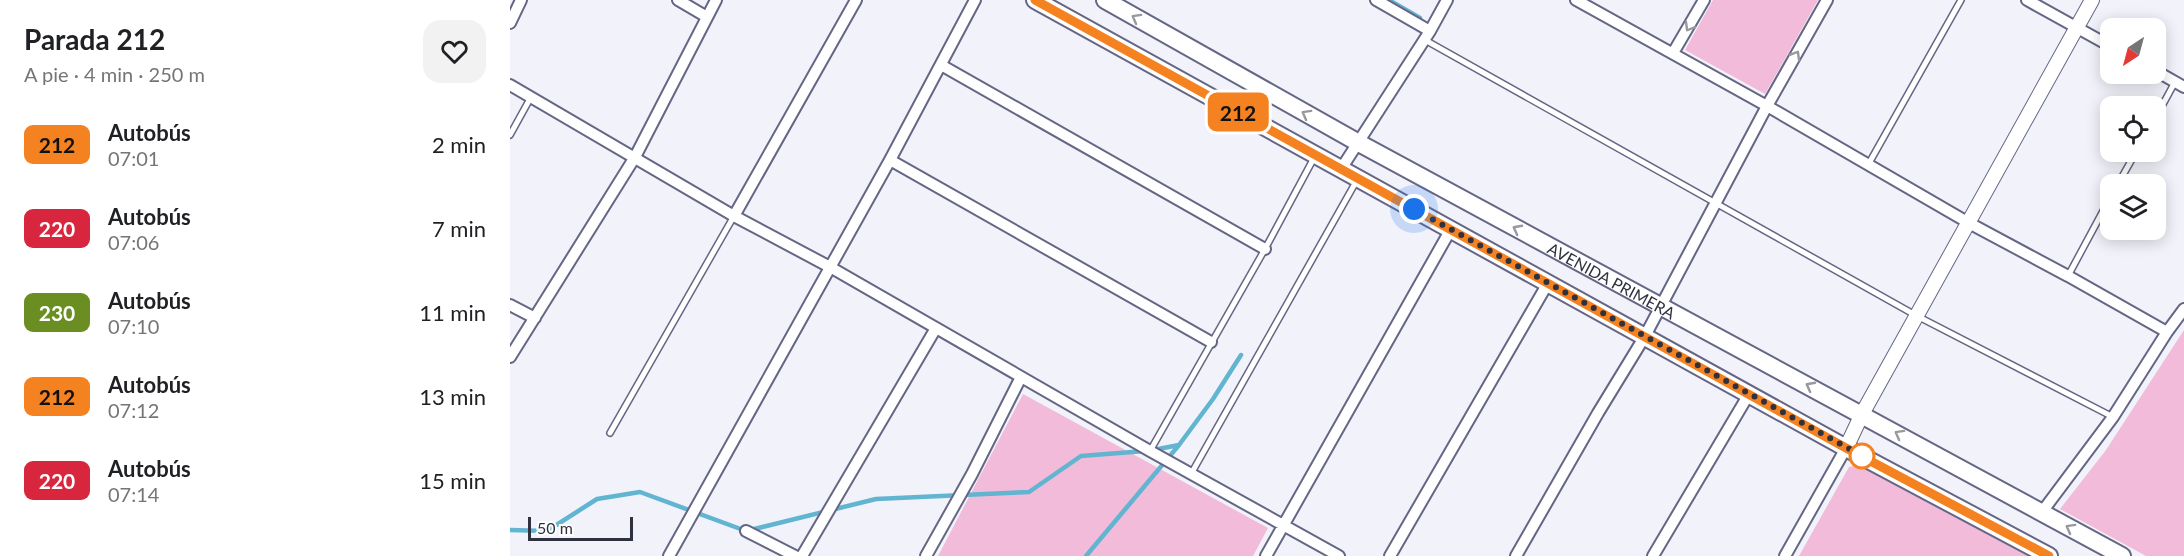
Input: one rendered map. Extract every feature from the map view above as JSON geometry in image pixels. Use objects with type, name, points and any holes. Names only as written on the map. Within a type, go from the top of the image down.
[{"type":"main road","name":"AVENIDA PRIMERA","points":[[1035,0],[1846,448],[2049,556]]},
{"type":"main road","name":"AVENIDA PRIMERA","points":[[1109,1],[1357,142],[2122,556]]},
{"type":"street","points":[[510,23],[521,0]]},
{"type":"street","points":[[678,0],[707,17]]},
{"type":"street","points":[[510,357],[635,157],[716,0]]},
{"type":"street","points":[[734,216],[856,0]]},
{"type":"street","points":[[669,556],[890,160],[975,0]]},
{"type":"street","points":[[1376,0],[1427,35]]},
{"type":"street","points":[[1341,169],[1447,0]]},
{"type":"street","points":[[1576,0],[1767,106],[1969,224],[2167,332]]},
{"type":"street","points":[[1673,53],[1704,0]]},
{"type":"street","points":[[1516,556],[1645,336],[1767,106],[1827,0]]},
{"type":"street","points":[[2027,0],[2100,40]]},
{"type":"street","points":[[1785,556],[2092,0]]},
{"type":"street","points":[[941,65],[1265,249]]},
{"type":"street","points":[[510,85],[734,216],[830,267],[1150,451],[1340,556]]},
{"type":"street","points":[[890,160],[1211,342]]},
{"type":"street","points":[[1266,556],[1451,230]]},
{"type":"street","points":[[1390,556],[1548,283]]},
{"type":"street","points":[[510,305],[535,318]]},
{"type":"street","points":[[2042,513],[2113,417],[2184,309]]},
{"type":"street","points":[[802,556],[936,328]]},
{"type":"street","points":[[926,556],[972,474],[1021,377]]},
{"type":"street","points":[[1653,556],[1749,394]]},
{"type":"street","points":[[746,531],[795,556]]},
{"type":"lane","points":[[1868,165],[1961,0]]},
{"type":"lane","points":[[1427,35],[1917,316],[2113,417]]},
{"type":"lane","points":[[2166,103],[2179,84]]},
{"type":"lane","points":[[510,135],[531,97]]},
{"type":"lane","points":[[1150,451],[1316,155]]},
{"type":"lane","points":[[1191,474],[1358,178]]},
{"type":"lane","points":[[610,433],[734,216]]},
{"type":"lane","points":[[2068,276],[2100,217]]},
{"type":"shaded area","points":[[1713,0],[1818,0],[1765,94],[1685,50]]},
{"type":"shaded area","points":[[2184,330],[2184,556],[2146,556],[2060,509],[2106,450]]},
{"type":"shaded area","points":[[1023,394],[1268,528],[1253,556],[938,556]]},
{"type":"shaded area","points":[[1865,463],[2038,556],[1799,556],[1849,467]]},
{"type":"waterway","points":[[1389,0],[1420,18]]},
{"type":"waterway","points":[[1153,450],[1179,445],[1213,399],[1241,355]]},
{"type":"waterway","points":[[1086,556],[1179,445]]},
{"type":"waterway","points":[[510,530],[547,531],[597,499],[640,492],[746,531],[876,499],[1029,492],[1081,456],[1145,451]]},
{"type":"bus line","name":"212","points":[[1035,0],[1846,448],[2049,556]]},
{"type":"route","points":[[1414,209],[1866,458],[1862,456]]}]
